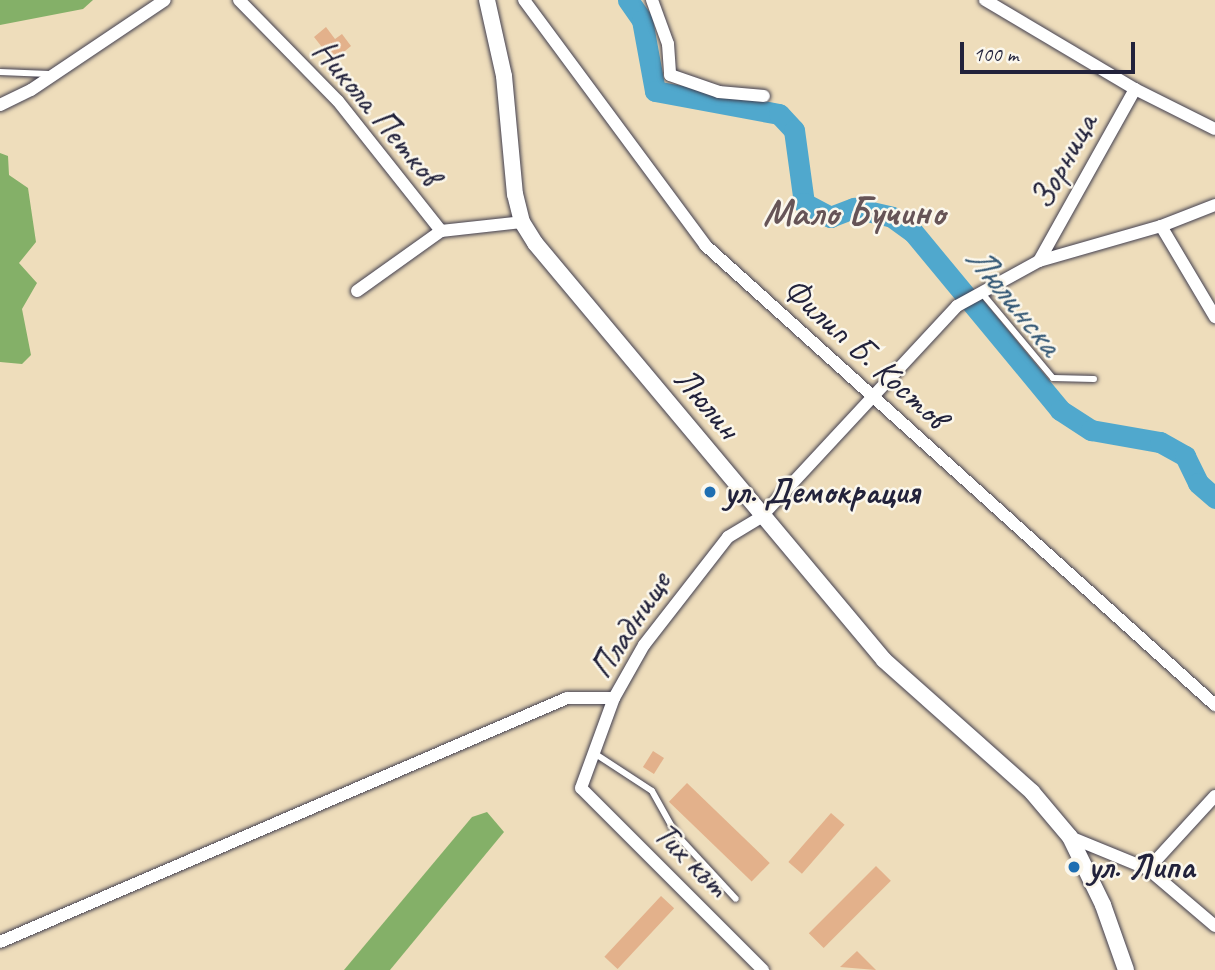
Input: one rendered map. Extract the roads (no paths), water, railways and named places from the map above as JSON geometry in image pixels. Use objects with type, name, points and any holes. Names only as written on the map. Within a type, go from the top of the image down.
[{"type":"street","points":[[0,105],[55,74],[165,0]]},
{"type":"street","name":"Никола Петков","points":[[239,0],[338,101],[441,231]]},
{"type":"street","name":"Люлин","points":[[487,0],[504,76],[522,222],[557,272],[884,660],[1032,792],[1070,837],[1103,905],[1126,970]]},
{"type":"street","name":"Филип Б. Костов","points":[[524,0],[705,245],[1215,705]]},
{"type":"street","points":[[652,0],[668,44],[670,75],[719,92],[764,96]]},
{"type":"street","points":[[985,0],[1135,89],[1215,129]]},
{"type":"street","name":"Зорница","points":[[1039,261],[1135,89]]},
{"type":"street","name":"Пладнище","points":[[581,789],[592,752],[614,698],[644,645],[684,591],[728,537],[761,517],[957,306],[979,290],[1039,261],[1161,226],[1215,205]]},
{"type":"street","points":[[358,291],[441,231],[522,222]]},
{"type":"street","points":[[1161,226],[1215,317]]},
{"type":"street","points":[[0,942],[567,698],[614,698]]},
{"type":"street","name":"Тих кът","points":[[581,789],[763,970]]},
{"type":"street","points":[[1148,869],[1215,796]]},
{"type":"street","points":[[1070,837],[1148,869],[1215,926]]},
{"type":"lane","points":[[0,72],[55,74]]},
{"type":"lane","points":[[979,290],[1054,378],[1094,379]]},
{"type":"lane","points":[[592,752],[652,791],[676,834],[736,899]]},
{"type":"waterway","name":"Люлинска","points":[[628,0],[642,20],[655,91],[779,114],[794,130],[804,203],[830,217],[854,208],[892,217],[913,232],[1060,410],[1091,430],[1160,442],[1185,456],[1198,483],[1215,498]]},
{"type":"place","name":"ул. Демокрация","points":[[710,492]]},
{"type":"place","name":"ул. Липа","points":[[1074,867]]},
{"type":"district","name":"Мало Бучино","points":[[854,213]]}]
